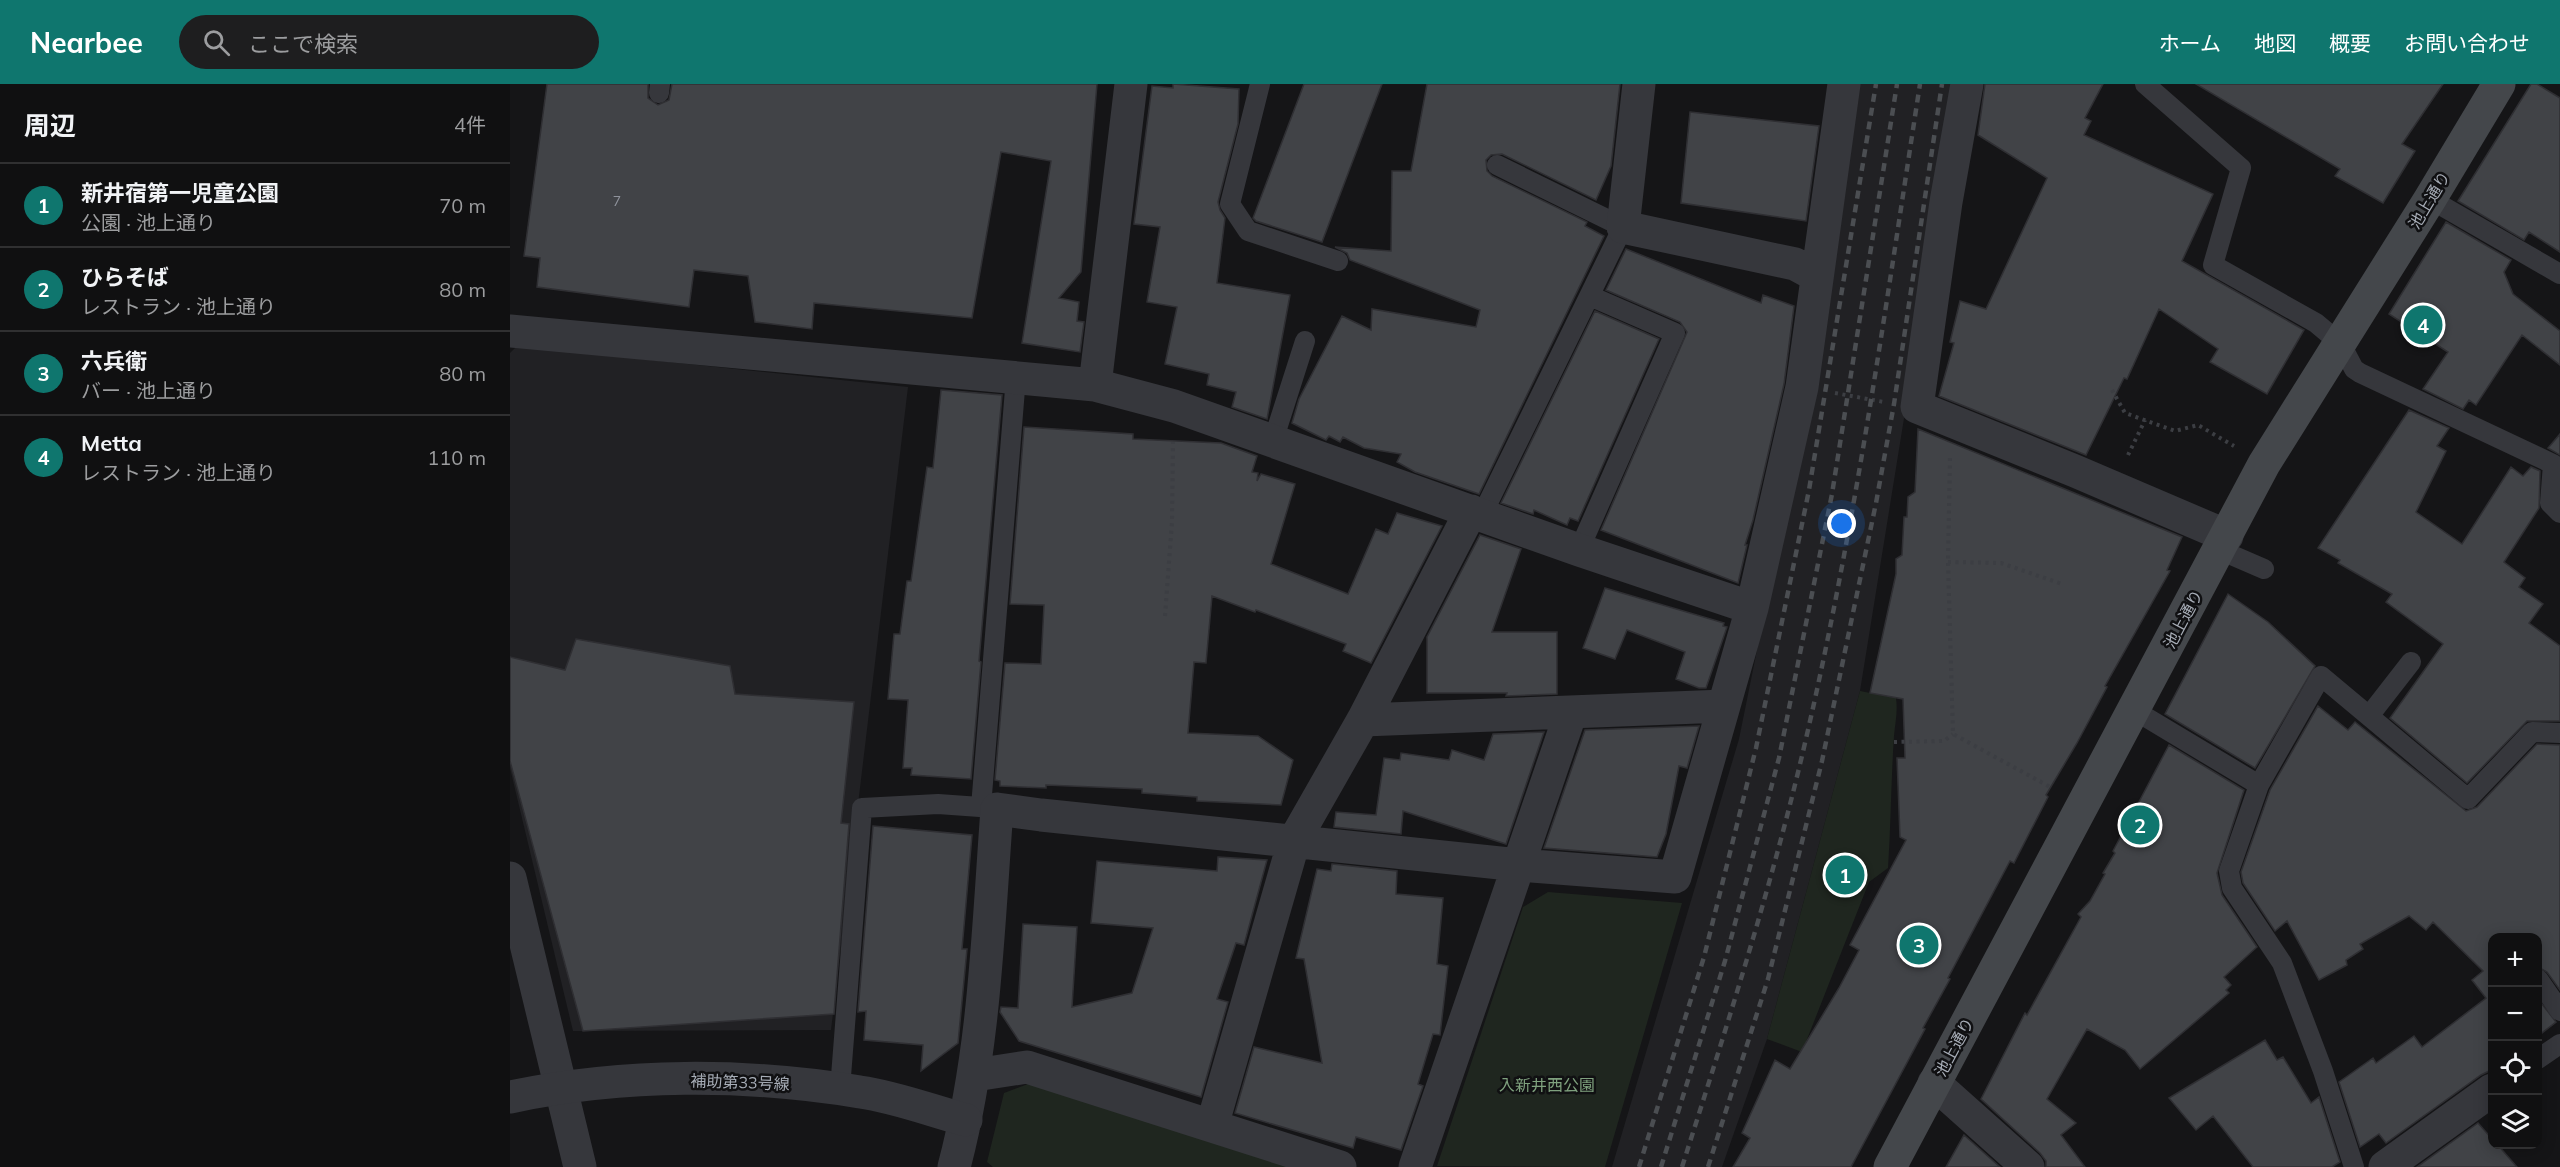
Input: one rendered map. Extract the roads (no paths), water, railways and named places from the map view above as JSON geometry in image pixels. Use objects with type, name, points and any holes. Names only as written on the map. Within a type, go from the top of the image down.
[{"type":"main road","name":"池上通り","points":[[1890,1167],[2264,464],[2341,344],[2498,84]]},
{"type":"street","points":[[1095,385],[1131,84]]},
{"type":"street","points":[[1639,84],[1623,227],[1795,264],[1817,276]]},
{"type":"street","points":[[954,1167],[975,1074],[989,808],[1519,865],[1674,877],[1752,609],[1802,387],[1844,84]]},
{"type":"street","points":[[1967,84],[1946,202],[1917,407],[2075,471],[2223,543]]},
{"type":"street","points":[[510,331],[1095,385],[1174,406],[1752,609]]},
{"type":"street","points":[[1212,1126],[1294,841],[1365,706],[1476,513]]},
{"type":"street","points":[[1365,706],[1571,712],[1724,706]]},
{"type":"street","points":[[1415,1167],[1571,712]]},
{"type":"street","points":[[510,878],[580,1167]]},
{"type":"street","points":[[975,1074],[1027,1067],[1341,1167]]},
{"type":"street","name":"補助第33号線","points":[[510,1097],[630,1082],[731,1079],[862,1092],[966,1120]]},
{"type":"street","points":[[1934,1083],[2028,1167]]},
{"type":"street","points":[[2385,1167],[2488,1093]]},
{"type":"lane","points":[[1260,84],[1230,204],[1248,231],[1338,261]]},
{"type":"lane","points":[[2145,84],[2241,168],[2213,265],[2316,323],[2341,344],[2354,369],[2360,373],[2553,464],[2550,503],[2560,513]]},
{"type":"lane","points":[[1476,513],[1590,296],[1623,227],[1497,165]]},
{"type":"lane","points":[[2430,199],[2560,274]]},
{"type":"lane","points":[[1579,550],[1675,333],[1590,296]]},
{"type":"lane","points":[[1273,441],[1305,341]]},
{"type":"lane","points":[[840,1089],[862,808],[938,804],[989,808],[1016,377]]},
{"type":"lane","points":[[2223,543],[2264,569]]},
{"type":"lane","points":[[2369,716],[2411,662]]},
{"type":"lane","points":[[2354,1167],[2323,1071],[2282,963],[2232,888],[2229,871],[2259,785],[2322,676],[2468,799],[2532,732],[2560,733]]},
{"type":"lane","points":[[2134,710],[2259,785]]},
{"type":"lane","points":[[2542,985],[2560,1011]]},
{"type":"lane","points":[[2542,1056],[2560,1044]]},
{"type":"railway","points":[[1639,1167],[1704,957],[1756,748],[1809,490],[1876,84]]},
{"type":"railway","points":[[1661,1167],[1725,961],[1779,758],[1832,494],[1897,84]]},
{"type":"railway","points":[[1682,1167],[1775,863],[1820,676],[1853,508],[1920,84]]},
{"type":"railway","points":[[1708,1167],[1768,979],[1822,761],[1876,503],[1894,404],[1942,84]]},
{"type":"place","name":"Metta","points":[[2423,325]]},
{"type":"place","name":"ひらそば","points":[[2140,825]]},
{"type":"place","name":"新井宿第一児童公園","points":[[1845,875]]},
{"type":"place","name":"六兵衛","points":[[1919,945]]},
{"type":"park label","name":"入新井西公園","points":[[1547,1085]]}]
